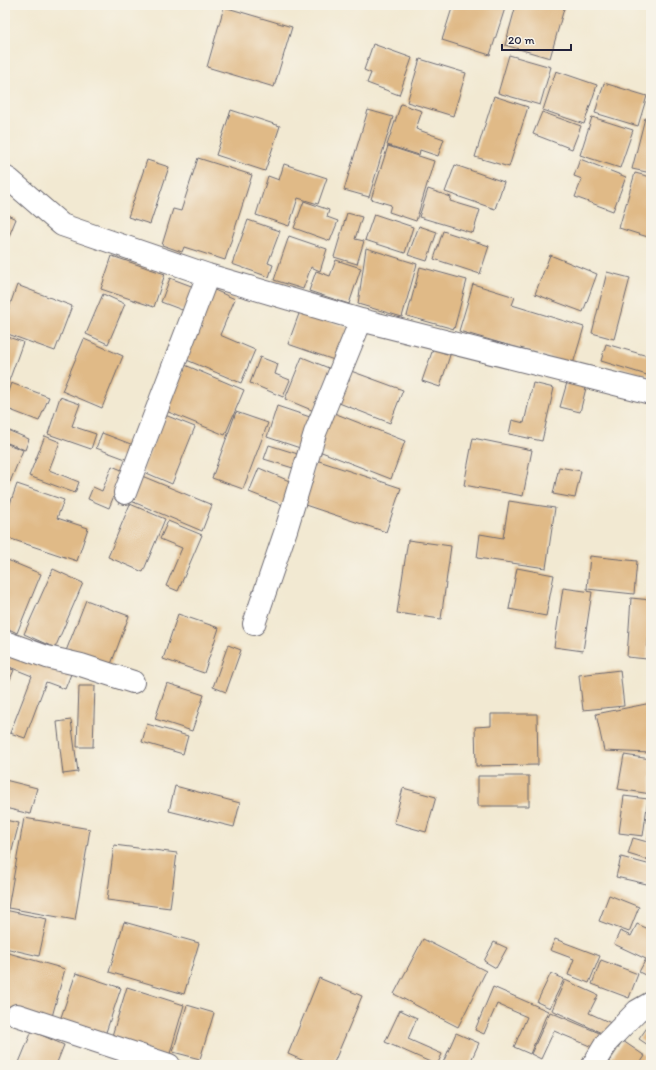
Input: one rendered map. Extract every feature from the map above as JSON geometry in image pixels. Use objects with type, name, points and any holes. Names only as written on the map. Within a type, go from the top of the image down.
[{"type":"street","points":[[5,178],[10,180],[62,225],[208,275],[360,320],[651,393]]},
{"type":"street","points":[[125,494],[208,275]]},
{"type":"street","points":[[254,624],[286,530],[315,433],[360,320]]},
{"type":"street","points":[[5,642],[47,657],[81,665],[133,682]]},
{"type":"street","points":[[593,1065],[607,1042],[637,1011],[651,1003]]},
{"type":"street","points":[[17,1015],[169,1065]]},
{"type":"building","points":[[453,5],[506,5],[490,55],[442,40]]},
{"type":"building","points":[[516,5],[565,5],[550,58],[505,45]]},
{"type":"building","points":[[224,7],[292,27],[274,87],[207,67]]},
{"type":"building","points":[[373,44],[412,58],[399,95],[367,83],[371,73],[364,70]]},
{"type":"building","points":[[509,55],[551,67],[540,105],[498,93]]},
{"type":"building","points":[[420,59],[466,73],[453,116],[407,102]]},
{"type":"building","points":[[556,71],[597,85],[584,124],[543,110]]},
{"type":"building","points":[[604,83],[647,96],[638,126],[595,113]]},
{"type":"building","points":[[494,96],[528,107],[509,167],[475,157]]},
{"type":"building","points":[[401,104],[422,111],[416,129],[444,139],[438,156],[420,150],[419,155],[387,145]]},
{"type":"building","points":[[231,110],[280,126],[265,171],[216,155]]},
{"type":"building","points":[[368,110],[393,117],[369,197],[344,190]]},
{"type":"building","points":[[542,112],[581,126],[572,149],[533,134]]},
{"type":"building","points":[[592,117],[633,130],[620,168],[580,155]]},
{"type":"building","points":[[645,118],[651,120],[651,173],[632,169]]},
{"type":"building","points":[[388,146],[434,161],[416,221],[389,212],[391,205],[371,199]]},
{"type":"building","points":[[198,158],[252,175],[225,260],[184,247],[182,252],[162,245],[173,209],[181,211]]},
{"type":"building","points":[[580,159],[626,177],[613,211],[575,197],[582,179],[574,176]]},
{"type":"building","points":[[147,160],[169,167],[150,224],[128,217]]},
{"type":"building","points":[[284,164],[327,178],[318,204],[298,198],[289,226],[256,215],[268,176],[279,180]]},
{"type":"building","points":[[455,165],[504,182],[495,209],[445,192]]},
{"type":"building","points":[[635,173],[651,177],[651,238],[619,228]]},
{"type":"building","points":[[428,189],[451,197],[450,201],[480,210],[473,233],[419,217]]},
{"type":"building","points":[[304,201],[329,210],[327,217],[338,221],[330,241],[294,228]]},
{"type":"building","points":[[347,213],[362,217],[355,239],[364,241],[357,264],[334,257]]},
{"type":"building","points":[[5,214],[16,219],[5,246]]},
{"type":"building","points":[[374,214],[413,227],[405,253],[365,240]]},
{"type":"building","points":[[248,220],[280,231],[268,263],[273,265],[269,277],[232,264]]},
{"type":"building","points":[[419,226],[437,232],[427,261],[408,255]]},
{"type":"building","points":[[443,231],[489,246],[480,274],[434,259]]},
{"type":"building","points":[[289,236],[327,249],[320,271],[311,267],[303,289],[274,280]]},
{"type":"building","points":[[366,248],[417,264],[402,317],[358,304]]},
{"type":"building","points":[[550,255],[597,274],[583,312],[535,294]]},
{"type":"building","points":[[112,256],[165,274],[154,307],[101,289]]},
{"type":"building","points":[[336,260],[361,268],[349,304],[309,291],[316,271],[330,276]]},
{"type":"building","points":[[420,267],[467,280],[454,329],[407,316]]},
{"type":"building","points":[[607,272],[630,278],[614,339],[592,333]]},
{"type":"building","points":[[170,278],[194,287],[185,311],[161,302]]},
{"type":"building","points":[[473,284],[515,297],[512,305],[584,327],[573,364],[459,331]]},
{"type":"building","points":[[17,285],[72,306],[55,351],[5,333],[5,319]]},
{"type":"building","points":[[212,289],[235,299],[220,335],[255,350],[241,383],[182,358]]},
{"type":"building","points":[[103,294],[125,304],[108,344],[86,334]]},
{"type":"building","points":[[300,311],[349,328],[337,361],[288,344]]},
{"type":"building","points":[[5,336],[23,342],[5,392]]},
{"type":"building","points":[[84,339],[123,356],[102,408],[62,391]]},
{"type":"building","points":[[606,344],[651,357],[650,376],[601,361]]},
{"type":"building","points":[[433,349],[450,355],[440,387],[422,381]]},
{"type":"building","points":[[260,357],[278,364],[275,374],[290,380],[283,397],[250,383]]},
{"type":"building","points":[[302,357],[331,369],[314,411],[285,399]]},
{"type":"building","points":[[185,365],[244,390],[225,435],[166,411]]},
{"type":"building","points":[[351,371],[403,390],[390,423],[339,403]]},
{"type":"building","points":[[568,379],[587,384],[580,412],[560,407]]},
{"type":"building","points":[[11,383],[49,397],[39,421],[5,408],[5,393],[7,394]]},
{"type":"building","points":[[533,383],[554,388],[542,441],[509,434],[512,420],[524,423]]},
{"type":"building","points":[[60,397],[80,404],[72,426],[96,434],[91,449],[48,434]]},
{"type":"building","points":[[277,406],[313,418],[303,449],[267,437]]},
{"type":"building","points":[[329,411],[405,441],[391,479],[314,449]]},
{"type":"building","points":[[236,412],[268,423],[243,489],[212,478]]},
{"type":"building","points":[[165,415],[195,427],[172,484],[142,471]]},
{"type":"building","points":[[5,429],[29,439],[25,450],[5,442]]},
{"type":"building","points":[[102,433],[136,446],[131,461],[96,448]]},
{"type":"building","points":[[45,436],[60,442],[49,470],[79,482],[75,493],[29,476]]},
{"type":"building","points":[[473,438],[532,450],[523,496],[464,485]]},
{"type":"building","points":[[5,443],[23,450],[10,482],[5,480]]},
{"type":"building","points":[[269,445],[301,455],[296,469],[264,459]]},
{"type":"building","points":[[316,460],[401,488],[386,532],[302,504]]},
{"type":"building","points":[[112,466],[124,471],[109,508],[88,499],[93,487],[102,491]]},
{"type":"building","points":[[559,467],[581,471],[575,498],[553,494]]},
{"type":"building","points":[[259,468],[294,483],[285,506],[249,492]]},
{"type":"building","points":[[142,476],[212,505],[202,531],[131,501]]},
{"type":"building","points":[[17,484],[64,500],[57,518],[88,528],[77,561],[5,537],[5,518]]},
{"type":"building","points":[[509,501],[555,508],[546,568],[477,558],[480,534],[503,538]]},
{"type":"building","points":[[130,504],[165,519],[143,572],[108,557]]},
{"type":"building","points":[[168,521],[202,535],[178,591],[166,586],[182,548],[160,539]]},
{"type":"building","points":[[408,540],[451,546],[441,619],[397,613]]},
{"type":"building","points":[[590,556],[637,561],[634,594],[587,589]]},
{"type":"building","points":[[5,559],[41,574],[17,633],[5,627]]},
{"type":"building","points":[[517,568],[554,575],[546,616],[509,609]]},
{"type":"building","points":[[53,569],[83,583],[55,648],[24,634]]},
{"type":"building","points":[[563,588],[592,592],[583,651],[554,647]]},
{"type":"building","points":[[631,598],[651,600],[647,659],[627,657]]},
{"type":"building","points":[[86,600],[129,616],[110,667],[66,651]]},
{"type":"building","points":[[178,614],[219,628],[204,673],[163,659]]},
{"type":"building","points":[[228,645],[241,650],[226,692],[213,687]]},
{"type":"building","points":[[13,651],[71,674],[65,689],[46,682],[25,738],[10,733],[32,676],[7,666]]},
{"type":"building","points":[[5,654],[9,655],[5,665]]},
{"type":"building","points":[[5,667],[14,670],[5,691]]},
{"type":"building","points":[[620,670],[624,706],[583,710],[579,675]]},
{"type":"building","points":[[167,683],[204,695],[192,731],[155,719]]},
{"type":"building","points":[[79,686],[95,686],[93,747],[77,747]]},
{"type":"building","points":[[651,703],[651,753],[604,751],[596,714]]},
{"type":"building","points":[[491,714],[537,714],[538,765],[476,766],[475,727],[491,726]]},
{"type":"building","points":[[71,720],[78,772],[63,774],[57,722]]},
{"type":"building","points":[[147,724],[188,736],[183,754],[142,742]]},
{"type":"building","points":[[624,755],[651,759],[651,794],[618,789]]},
{"type":"building","points":[[478,776],[529,776],[529,806],[478,806]]},
{"type":"building","points":[[5,780],[37,788],[30,814],[5,808]]},
{"type":"building","points":[[175,786],[240,803],[234,827],[169,811]]},
{"type":"building","points":[[403,788],[436,797],[426,832],[394,823]]},
{"type":"building","points":[[624,796],[648,799],[643,836],[619,833]]},
{"type":"building","points":[[24,818],[90,829],[75,920],[8,908]]},
{"type":"building","points":[[5,820],[19,823],[6,874],[5,874]]},
{"type":"building","points":[[650,827],[651,839],[648,839]]},
{"type":"building","points":[[633,838],[651,843],[651,861],[628,854]]},
{"type":"building","points":[[114,845],[177,853],[170,908],[107,900]]},
{"type":"building","points":[[621,857],[651,865],[651,885],[616,877]]},
{"type":"building","points":[[609,895],[639,907],[629,932],[599,921]]},
{"type":"building","points":[[5,910],[47,919],[39,956],[5,948]]},
{"type":"building","points":[[124,922],[199,943],[184,994],[109,972]]},
{"type":"building","points":[[637,924],[651,930],[651,978],[639,972],[646,959],[614,944],[620,931],[631,936]]},
{"type":"building","points":[[423,939],[486,971],[458,1027],[394,994]]},
{"type":"building","points":[[555,939],[600,956],[589,983],[568,975],[574,959],[550,950]]},
{"type":"building","points":[[494,942],[507,948],[496,968],[484,961]]},
{"type":"building","points":[[5,952],[65,969],[50,1024],[5,1011]]},
{"type":"building","points":[[601,960],[638,974],[629,998],[592,984]]},
{"type":"building","points":[[76,973],[121,988],[103,1041],[58,1026]]},
{"type":"building","points":[[551,973],[564,979],[550,1008],[537,1002]]},
{"type":"building","points":[[319,978],[362,996],[333,1065],[313,1065],[288,1054]]},
{"type":"building","points":[[565,980],[598,995],[589,1013],[611,1023],[606,1035],[552,1010]]},
{"type":"building","points":[[127,987],[184,1005],[169,1057],[111,1039]]},
{"type":"building","points":[[493,987],[548,1011],[530,1054],[514,1047],[527,1017],[497,1004],[484,1034],[475,1030]]},
{"type":"building","points":[[187,1005],[214,1013],[200,1059],[173,1052]]},
{"type":"building","points":[[400,1010],[417,1018],[408,1039],[442,1054],[437,1065],[385,1042]]},
{"type":"building","points":[[550,1012],[604,1035],[597,1049],[554,1031],[541,1059],[531,1054]]},
{"type":"building","points":[[651,1022],[651,1047],[639,1039]]},
{"type":"building","points":[[32,1031],[64,1045],[56,1065],[18,1065]]},
{"type":"building","points":[[456,1033],[479,1043],[469,1065],[442,1065]]},
{"type":"building","points":[[623,1041],[645,1056],[639,1065],[607,1065]]}]
